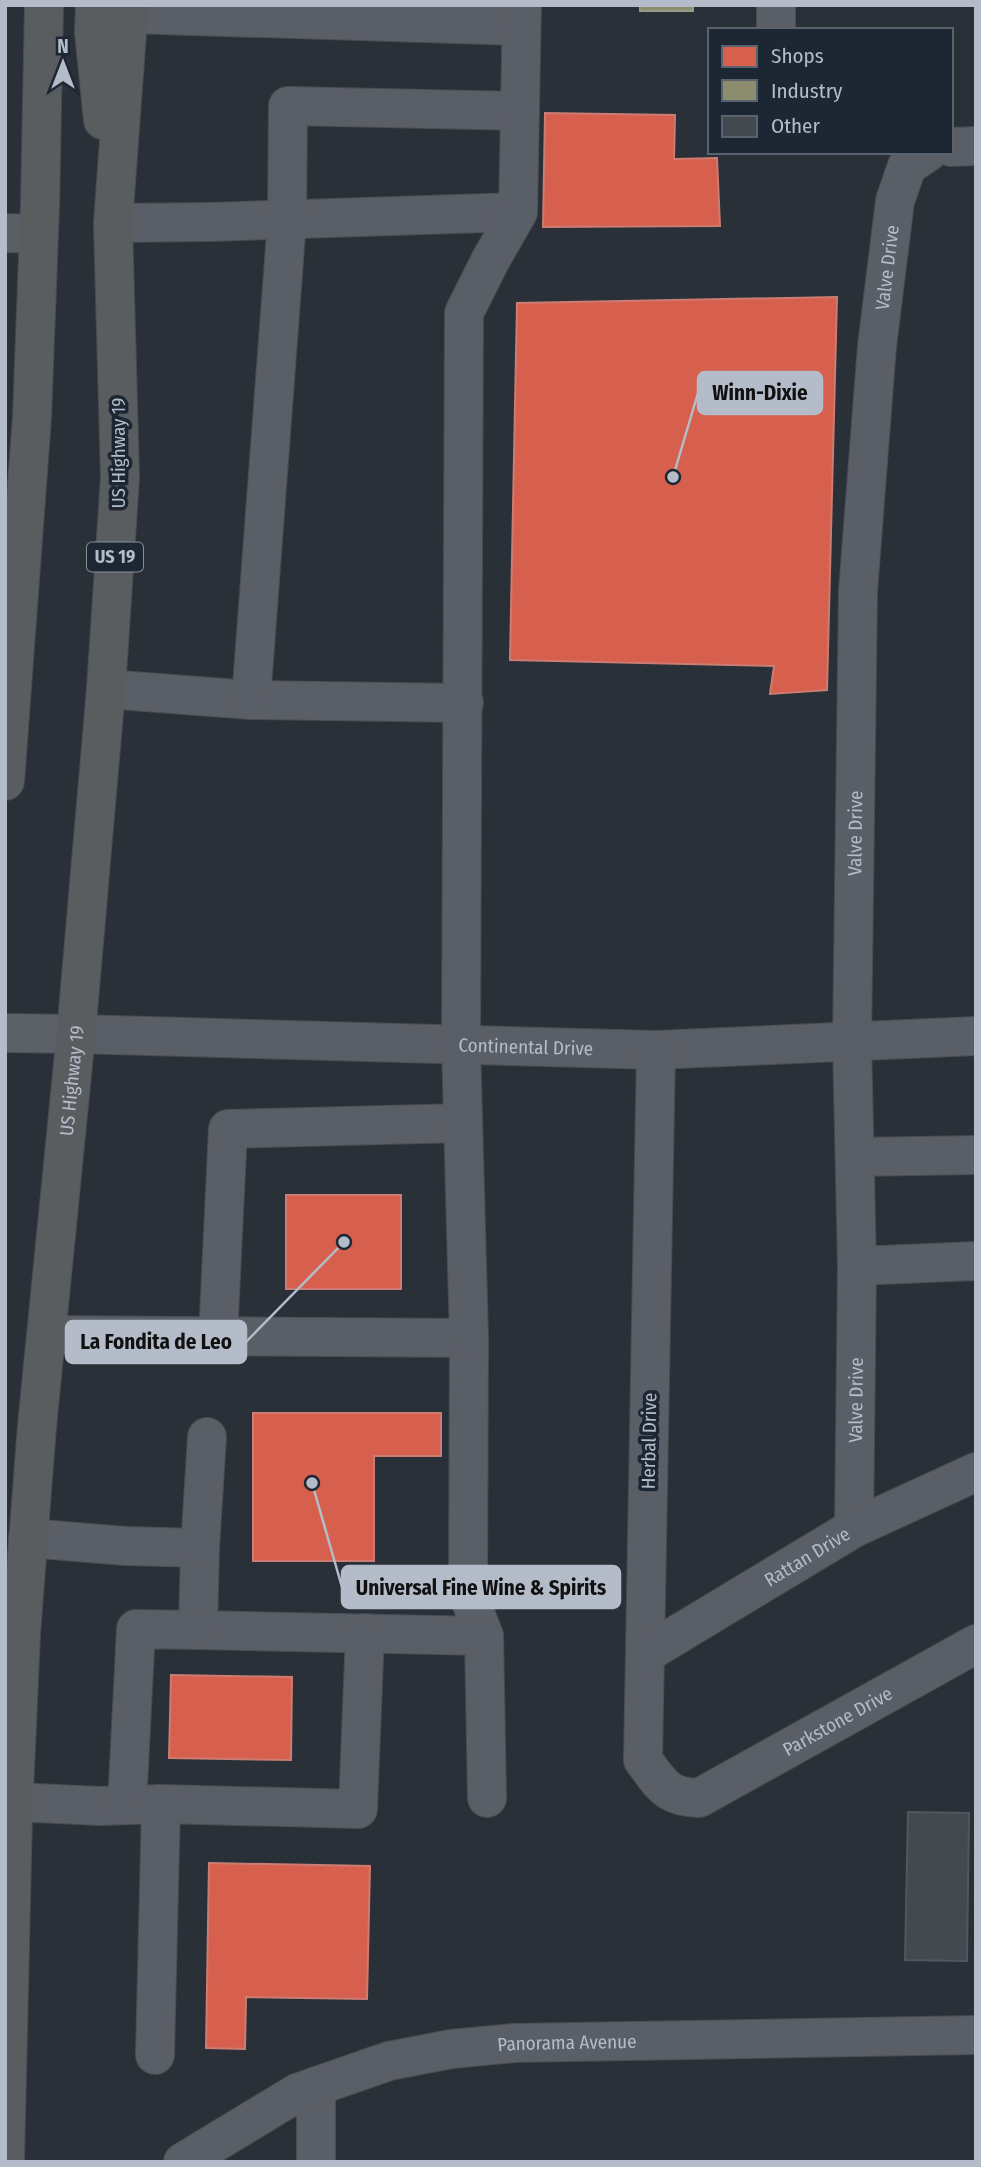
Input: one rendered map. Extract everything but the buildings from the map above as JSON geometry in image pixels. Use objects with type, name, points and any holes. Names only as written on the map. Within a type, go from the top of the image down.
[{"type":"highway","points":[[5,781],[8,671],[32,417],[22,234],[44,5]]},
{"type":"highway","name":"US Highway 19","points":[[5,2158],[13,1802],[28,1538],[106,689],[120,477],[113,223],[94,32],[117,8]]},
{"type":"main road","points":[[5,1033],[76,1034]]},
{"type":"street","points":[[117,8],[522,16],[518,212],[489,261],[464,313],[461,1045],[469,1338],[468,1594],[484,1636],[487,1798]]},
{"type":"street","points":[[251,700],[287,220],[288,106],[520,111]]},
{"type":"street","points":[[953,147],[976,146]]},
{"type":"street","name":"Valve Drive","points":[[854,1528],[857,1266],[852,1042],[858,592],[877,346],[895,201],[907,166],[925,154]]},
{"type":"street","points":[[113,223],[518,212]]},
{"type":"street","points":[[106,689],[251,700],[464,703]]},
{"type":"street","name":"Continental Drive","points":[[76,1034],[656,1050],[976,1036]]},
{"type":"street","name":"Herbal Drive","points":[[656,1050],[643,1760],[666,1791],[682,1797],[699,1798]]},
{"type":"street","points":[[218,1336],[228,1129],[463,1124]]},
{"type":"street","points":[[855,1157],[976,1155]]},
{"type":"street","points":[[857,1266],[976,1261]]},
{"type":"street","points":[[46,1335],[469,1338]]},
{"type":"street","points":[[198,1630],[207,1437]]},
{"type":"street","name":"Rattan Drive","points":[[645,1654],[854,1528],[976,1472]]},
{"type":"street","points":[[28,1538],[126,1546],[200,1548]]},
{"type":"street","points":[[155,2055],[136,1629],[484,1636]]},
{"type":"street","points":[[13,1802],[358,1809],[365,1633]]},
{"type":"street","name":"Parkstone Drive","points":[[699,1798],[976,1644]]},
{"type":"street","name":"Panorama Avenue","points":[[183,2162],[297,2093],[389,2061],[451,2049],[514,2043],[976,2035]]},
{"type":"street","points":[[316,2087],[316,2162]]},
{"type":"place","name":"Winn-Dixie","points":[[673,477]]},
{"type":"place","name":"La Fondita de Leo","points":[[344,1242]]},
{"type":"place","name":"Universal Fine Wine & Spirits","points":[[312,1483]]}]
